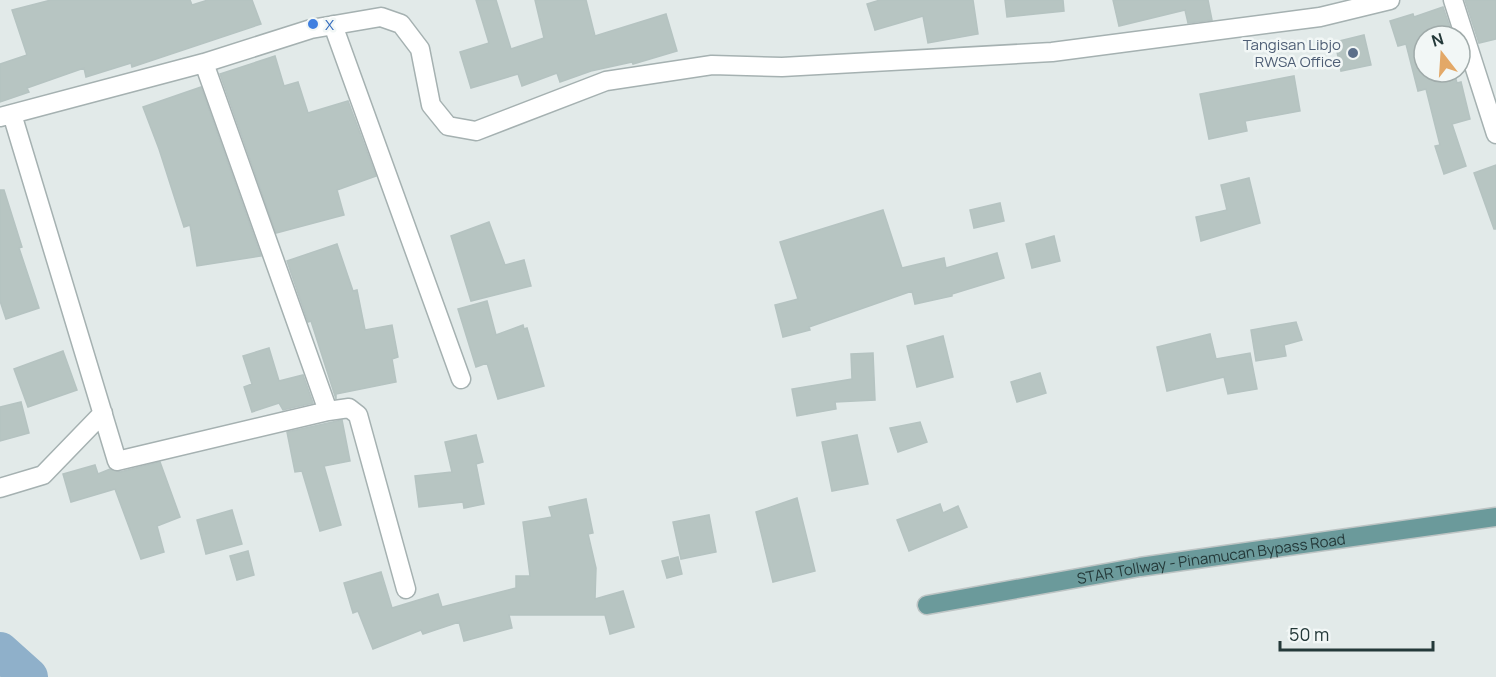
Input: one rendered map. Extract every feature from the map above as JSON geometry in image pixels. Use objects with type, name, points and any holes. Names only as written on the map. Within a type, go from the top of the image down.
[{"type":"main road","name":"STAR Tollway - Pinamucan Bypass Road","points":[[927,605],[1140,567],[1496,517]]},
{"type":"street","points":[[406,590],[358,415],[349,408],[117,461],[6,115],[204,63],[311,29],[381,17],[400,24],[420,49],[431,105],[448,126],[476,131],[606,81],[712,65],[782,66],[1052,52],[1320,17],[1389,0]]},
{"type":"street","points":[[1453,0],[1496,134]]},
{"type":"street","points":[[333,25],[461,379]]},
{"type":"street","points":[[204,63],[328,411]]},
{"type":"street","points":[[0,488],[43,475],[103,413]]},
{"type":"building","points":[[51,0],[190,0],[192,5],[208,0],[252,0],[261,24],[132,67],[131,63],[86,77],[84,68],[27,88],[29,92],[0,102],[0,64],[27,55],[12,10]]},
{"type":"building","points":[[476,0],[496,0],[511,49],[544,38],[535,0],[586,0],[595,36],[666,14],[677,51],[633,64],[632,62],[591,71],[560,82],[557,73],[522,86],[518,74],[471,88],[460,52],[489,43]]},
{"type":"building","points":[[880,0],[973,0],[978,34],[928,43],[923,16],[875,30],[867,4]]},
{"type":"building","points":[[1005,0],[1063,0],[1064,11],[1007,17]]},
{"type":"building","points":[[1113,0],[1208,0],[1212,20],[1188,23],[1185,10],[1119,26]]},
{"type":"building","points":[[1465,0],[1496,0],[1496,39],[1479,43]]},
{"type":"building","points":[[1443,7],[1449,24],[1412,24],[1412,68],[1406,44],[1398,46],[1390,21],[1413,14],[1414,17]]},
{"type":"building","name":"Tangisan Libjo RWSA Office","points":[[1364,35],[1371,65],[1341,71],[1335,42]]},
{"type":"building","points":[[275,56],[284,86],[298,82],[308,113],[348,101],[376,176],[337,190],[344,215],[276,233],[220,74]]},
{"type":"building","points":[[1294,76],[1300,111],[1245,121],[1247,131],[1209,139],[1200,94]]},
{"type":"building","points":[[1416,84],[1461,84],[1470,119],[1452,124],[1466,166],[1444,174],[1435,146],[1440,145],[1426,89],[1418,91]]},
{"type":"building","points":[[201,87],[261,256],[197,266],[190,225],[184,227],[143,107]]},
{"type":"building","points":[[1496,165],[1496,229],[1494,229],[1474,173]]},
{"type":"building","points":[[1249,178],[1260,223],[1201,241],[1196,217],[1227,210],[1221,185]]},
{"type":"building","points":[[0,190],[4,190],[22,247],[19,248],[39,308],[6,319],[0,301]]},
{"type":"building","points":[[1000,203],[1004,221],[974,228],[970,210]]},
{"type":"building","points":[[883,210],[902,268],[944,258],[946,268],[997,253],[1004,278],[952,294],[952,296],[915,304],[912,291],[809,327],[810,330],[783,337],[775,305],[798,299],[780,242]]},
{"type":"building","points":[[489,222],[505,265],[524,260],[531,286],[471,301],[451,236]]},
{"type":"building","points":[[1054,236],[1060,261],[1032,268],[1026,244]]},
{"type":"building","points":[[337,244],[353,291],[357,290],[365,330],[392,325],[398,357],[392,359],[396,382],[336,394],[336,399],[311,321],[308,322],[287,261]]},
{"type":"building","points":[[487,301],[496,335],[523,325],[524,329],[527,328],[544,386],[498,399],[487,363],[476,367],[458,309]]},
{"type":"building","points":[[1296,322],[1302,340],[1284,345],[1286,356],[1256,361],[1251,330]]},
{"type":"building","points":[[1210,334],[1216,359],[1250,353],[1257,389],[1228,394],[1224,377],[1167,391],[1157,347]]},
{"type":"building","points":[[943,336],[953,377],[917,387],[907,346]]},
{"type":"building","points":[[269,348],[279,381],[303,375],[313,403],[283,410],[279,403],[252,412],[244,387],[252,384],[243,356]]},
{"type":"building","points":[[63,351],[77,390],[28,407],[14,369]]},
{"type":"building","points":[[873,353],[875,400],[835,402],[836,409],[797,416],[792,389],[852,379],[851,354]]},
{"type":"building","points":[[1040,373],[1046,393],[1017,402],[1011,382]]},
{"type":"building","points":[[21,402],[29,433],[0,441],[0,407]]},
{"type":"building","points":[[342,420],[350,461],[324,466],[341,525],[320,531],[302,471],[295,472],[287,432]]},
{"type":"building","points":[[920,422],[927,442],[898,452],[890,428]]},
{"type":"building","points":[[476,435],[483,462],[476,464],[484,504],[464,508],[463,502],[419,507],[415,476],[452,472],[445,442]]},
{"type":"building","points":[[857,435],[868,484],[832,491],[822,442]]},
{"type":"building","points":[[160,462],[180,517],[157,526],[164,552],[141,559],[115,489],[71,502],[63,474],[95,465],[98,474],[110,469],[120,472]]},
{"type":"building","points":[[797,498],[815,571],[773,582],[756,512]]},
{"type":"building","points":[[586,499],[593,533],[588,534],[596,568],[595,599],[623,591],[634,627],[610,634],[605,615],[509,615],[512,628],[464,641],[459,622],[423,634],[421,630],[373,649],[358,611],[353,613],[344,583],[381,572],[392,608],[438,594],[442,607],[516,588],[516,576],[530,576],[523,522],[552,517],[549,507]]},
{"type":"building","points":[[940,504],[943,513],[958,506],[967,527],[909,551],[897,520]]},
{"type":"building","points":[[232,510],[242,544],[206,554],[197,520]]},
{"type":"building","points":[[709,515],[716,552],[681,559],[673,522]]},
{"type":"building","points":[[248,551],[254,575],[237,580],[230,556]]},
{"type":"building","points":[[678,557],[682,574],[667,578],[662,561]]},
{"type":"waterway","points":[[0,651],[29,677]]},
{"type":"place","name":"X","points":[[313,24]]},
{"type":"place","name":"Tangisan Libjo RWSA Office","points":[[1353,53]]}]
